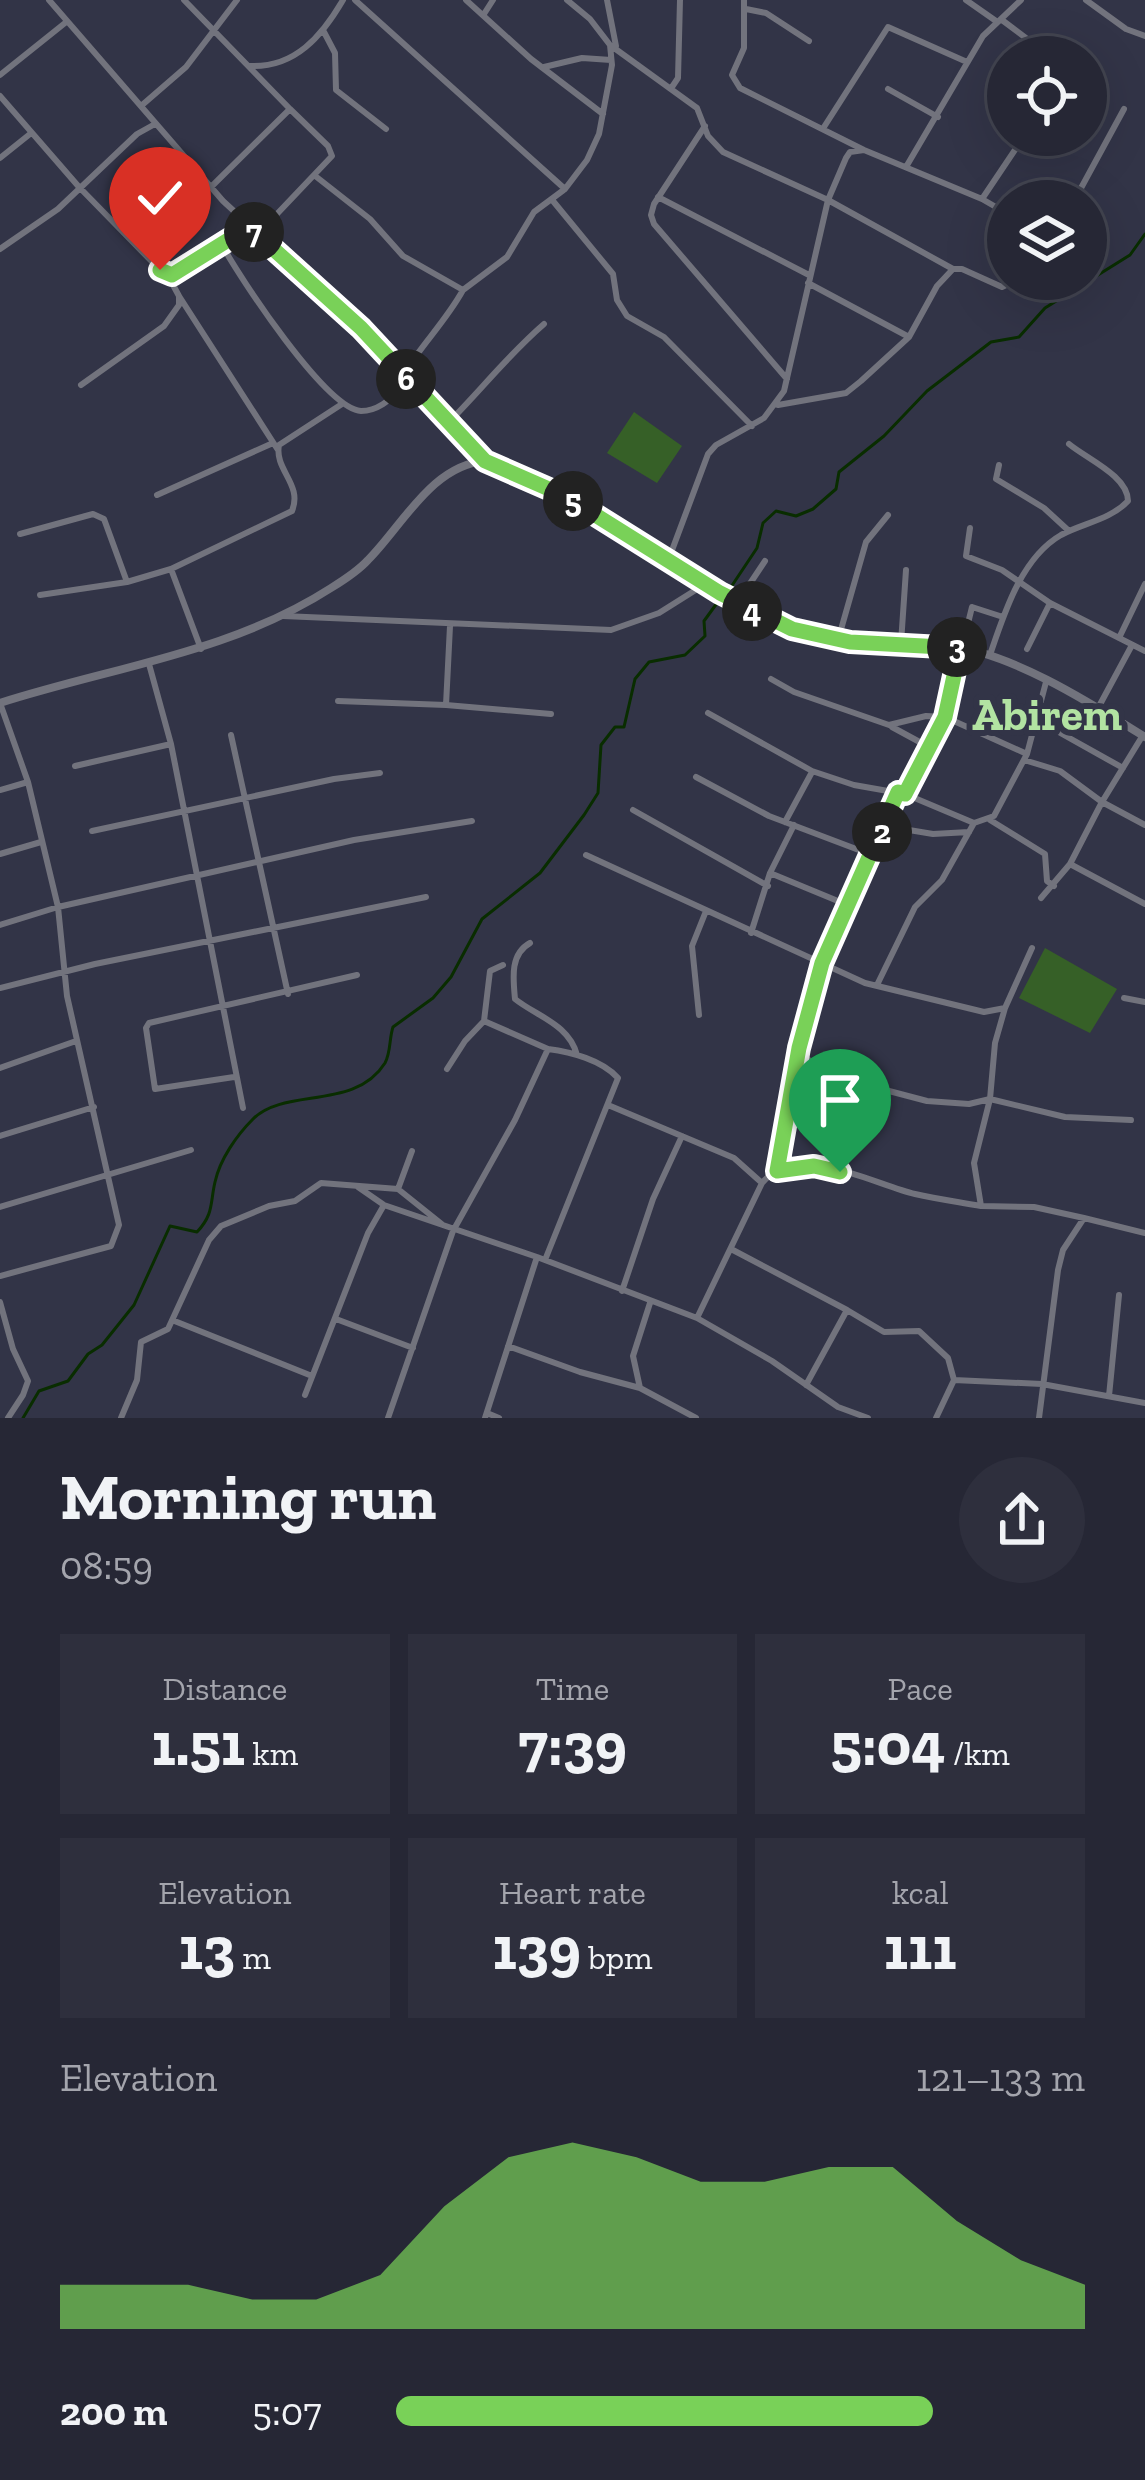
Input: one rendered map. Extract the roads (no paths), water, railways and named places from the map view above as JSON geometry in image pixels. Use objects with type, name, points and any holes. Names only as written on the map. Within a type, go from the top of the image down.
[{"type":"street","points":[[49,0],[249,227],[361,328],[485,461],[565,496],[728,598],[792,629],[838,640],[960,648],[990,655],[1144,736],[1070,864],[1041,898]]},
{"type":"street","points":[[184,0],[328,146],[332,157],[257,235]]},
{"type":"street","points":[[142,106],[185,67],[237,0]]},
{"type":"street","points":[[249,66],[272,67],[324,32],[344,0]]},
{"type":"street","points":[[355,0],[565,189]]},
{"type":"street","points":[[466,0],[542,68],[603,114]]},
{"type":"street","points":[[484,14],[493,0]]},
{"type":"street","points":[[567,0],[617,50],[697,108],[713,145],[723,152],[828,200],[952,269],[987,280]]},
{"type":"street","points":[[222,244],[328,394],[356,410],[376,409],[406,379],[418,350],[449,316],[463,290],[507,257],[534,212],[565,189],[593,148],[617,50],[607,0]]},
{"type":"street","points":[[672,87],[678,78],[680,0]]},
{"type":"street","points":[[967,0],[1022,36]]},
{"type":"street","points":[[906,167],[968,62],[999,20],[1022,0]]},
{"type":"street","points":[[1086,0],[1145,36]]},
{"type":"street","points":[[809,41],[745,4],[744,48],[733,82],[864,150],[987,202]]},
{"type":"street","points":[[0,75],[65,22]]},
{"type":"street","points":[[824,128],[888,27],[968,62]]},
{"type":"street","points":[[324,32],[335,53],[336,90],[386,129]]},
{"type":"street","points":[[612,63],[617,50]]},
{"type":"street","points":[[542,68],[582,58],[612,63]]},
{"type":"street","points":[[267,83],[272,67]]},
{"type":"street","points":[[888,89],[938,117]]},
{"type":"street","points":[[0,96],[79,188],[167,274],[276,446],[296,489],[292,511],[171,568],[127,582],[40,595]]},
{"type":"street","points":[[212,187],[290,109]]},
{"type":"street","points":[[1086,180],[1124,110]]},
{"type":"street","points":[[0,248],[37,226],[137,134],[155,124]]},
{"type":"street","points":[[705,126],[651,210],[654,224],[787,379]]},
{"type":"street","points":[[0,158],[31,134]]},
{"type":"street","points":[[668,561],[707,454],[776,405],[787,379],[828,200],[850,152],[864,150]]},
{"type":"street","points":[[982,199],[1010,156]]},
{"type":"street","points":[[314,175],[370,219],[403,256],[463,290]]},
{"type":"street","points":[[658,197],[909,337]]},
{"type":"street","points":[[552,200],[613,274],[617,299],[627,316],[664,337],[752,426]]},
{"type":"street","points":[[167,274],[178,272],[249,227]]},
{"type":"street","points":[[776,405],[846,393],[909,337],[952,269]]},
{"type":"street","points":[[81,385],[164,326],[179,305],[179,296]]},
{"type":"street","points":[[448,423],[499,364],[544,324]]},
{"type":"street","points":[[157,495],[276,446],[342,404]]},
{"type":"street","points":[[990,655],[1020,582],[1043,550],[1070,531],[1117,512],[1130,496],[1120,482],[1069,444]]},
{"type":"street","points":[[0,1276],[111,1246],[119,1225],[76,1041],[58,907],[28,782],[0,703],[201,649],[280,616],[361,567],[430,488],[449,473],[485,461]]},
{"type":"street","points":[[999,465],[996,479],[1044,508],[1070,531]]},
{"type":"street","points":[[20,534],[82,515],[98,516],[104,519],[127,582]]},
{"type":"street","points":[[838,640],[867,539],[888,515]]},
{"type":"street","points":[[970,528],[966,556],[1002,570],[1050,603],[1145,651]]},
{"type":"street","points":[[728,598],[765,561]]},
{"type":"street","points":[[171,568],[201,649]]},
{"type":"street","points":[[901,643],[906,570]]},
{"type":"street","points":[[280,616],[611,630],[658,614],[705,584]]},
{"type":"street","points":[[1119,638],[1144,584]]},
{"type":"street","points":[[1027,649],[1050,603]]},
{"type":"street","points":[[697,1318],[762,1183],[773,1172],[822,963],[885,826],[945,717],[974,606],[1003,616]]},
{"type":"street","points":[[446,705],[450,626]]},
{"type":"street","points":[[1097,710],[1132,645]]},
{"type":"street","points":[[149,664],[172,744],[243,1108]]},
{"type":"street","points":[[771,680],[889,725],[928,746]]},
{"type":"street","points":[[885,826],[933,834],[990,820],[1025,757],[1046,682]]},
{"type":"street","points":[[338,701],[551,713]]},
{"type":"street","points":[[708,713],[812,771],[854,785],[902,793],[971,827]]},
{"type":"street","points":[[889,725],[926,716],[945,717],[1060,771],[1102,802],[1145,825]]},
{"type":"street","points":[[1055,730],[1123,768]]},
{"type":"street","points":[[231,736],[288,994]]},
{"type":"street","points":[[75,766],[172,744]]},
{"type":"street","points":[[751,933],[812,771]]},
{"type":"street","points":[[92,831],[380,773]]},
{"type":"street","points":[[696,777],[790,823],[872,855]]},
{"type":"street","points":[[0,790],[28,782]]},
{"type":"street","points":[[633,810],[768,886]]},
{"type":"street","points":[[0,925],[199,875],[472,820]]},
{"type":"street","points":[[990,820],[1045,854],[1047,881],[1054,886]]},
{"type":"street","points":[[877,985],[915,907],[942,880],[971,827]]},
{"type":"street","points":[[0,854],[40,842]]},
{"type":"street","points":[[586,854],[751,933],[877,985],[984,1012],[1005,1008]]},
{"type":"street","points":[[1070,864],[1145,904]]},
{"type":"street","points":[[770,873],[850,906]]},
{"type":"street","points":[[0,988],[426,898]]},
{"type":"street","points":[[699,1015],[692,946],[706,911]]},
{"type":"street","points":[[530,943],[518,949],[515,957],[514,997],[570,1038],[577,1055]]},
{"type":"street","points":[[981,1206],[974,1163],[990,1099],[999,1028],[1032,948]]},
{"type":"street","points":[[447,1069],[484,1022],[490,971],[502,965]]},
{"type":"street","points":[[234,1077],[155,1089],[146,1034],[149,1023],[357,975]]},
{"type":"street","points":[[1124,998],[1145,1002]]},
{"type":"street","points":[[984,1012],[999,1028]]},
{"type":"street","points":[[484,1022],[548,1049],[577,1055],[618,1078],[508,1346],[486,1416],[499,1418]]},
{"type":"street","points":[[0,1068],[76,1041]]},
{"type":"street","points":[[388,1418],[449,1230],[515,1120],[548,1049]]},
{"type":"street","points":[[799,1054],[832,1076],[928,1101],[990,1099],[1065,1117],[1131,1120]]},
{"type":"street","points":[[608,1105],[734,1158],[762,1183]]},
{"type":"street","points":[[0,1136],[94,1107]]},
{"type":"street","points":[[622,1291],[653,1199],[682,1136]]},
{"type":"street","points":[[0,1207],[191,1150]]},
{"type":"street","points":[[398,1189],[412,1150]]},
{"type":"street","points":[[749,1169],[773,1172],[814,1166],[920,1196],[981,1206],[1034,1207],[1145,1233]]},
{"type":"street","points":[[122,1418],[137,1380],[141,1342],[163,1334],[208,1240],[221,1226],[295,1201],[321,1183],[335,1181],[398,1189],[449,1230]]},
{"type":"street","points":[[358,1187],[384,1205],[697,1318],[772,1360],[838,1407],[868,1418]]},
{"type":"street","points":[[305,1395],[368,1233],[384,1205]]},
{"type":"street","points":[[1039,1418],[1058,1270],[1063,1250],[1084,1218]]},
{"type":"street","points":[[424,1220],[458,1221]]},
{"type":"street","points":[[731,1249],[884,1332],[919,1331],[948,1358],[954,1380],[936,1418]]},
{"type":"street","points":[[1109,1396],[1119,1295]]},
{"type":"street","points":[[0,1302],[28,1381],[8,1418]]},
{"type":"street","points":[[640,1388],[633,1356],[650,1303]]},
{"type":"street","points":[[806,1385],[847,1310]]},
{"type":"street","points":[[336,1319],[413,1348]]},
{"type":"street","points":[[172,1320],[312,1376]]},
{"type":"street","points":[[508,1346],[640,1388],[696,1418]]},
{"type":"street","points":[[954,1380],[1042,1384],[1145,1403]]},
{"type":"waterway","points":[[727,593],[757,548],[763,523],[776,511],[796,516],[813,509],[836,489],[839,472],[884,436],[927,391],[991,342],[1019,337],[1045,308],[1130,255],[1145,234]]},
{"type":"waterway","points":[[23,1418],[39,1391],[68,1381],[134,1305],[170,1226],[197,1232],[202,1226],[221,1165],[253,1119],[283,1104],[356,1088],[385,1063],[393,1027],[433,998],[451,977],[482,919],[540,873],[584,815],[598,793],[601,745],[615,727],[624,727],[635,679],[649,662],[685,655],[705,636],[704,621],[720,599]]},
{"type":"district","name":"Abirem","points":[[1047,714]]}]
